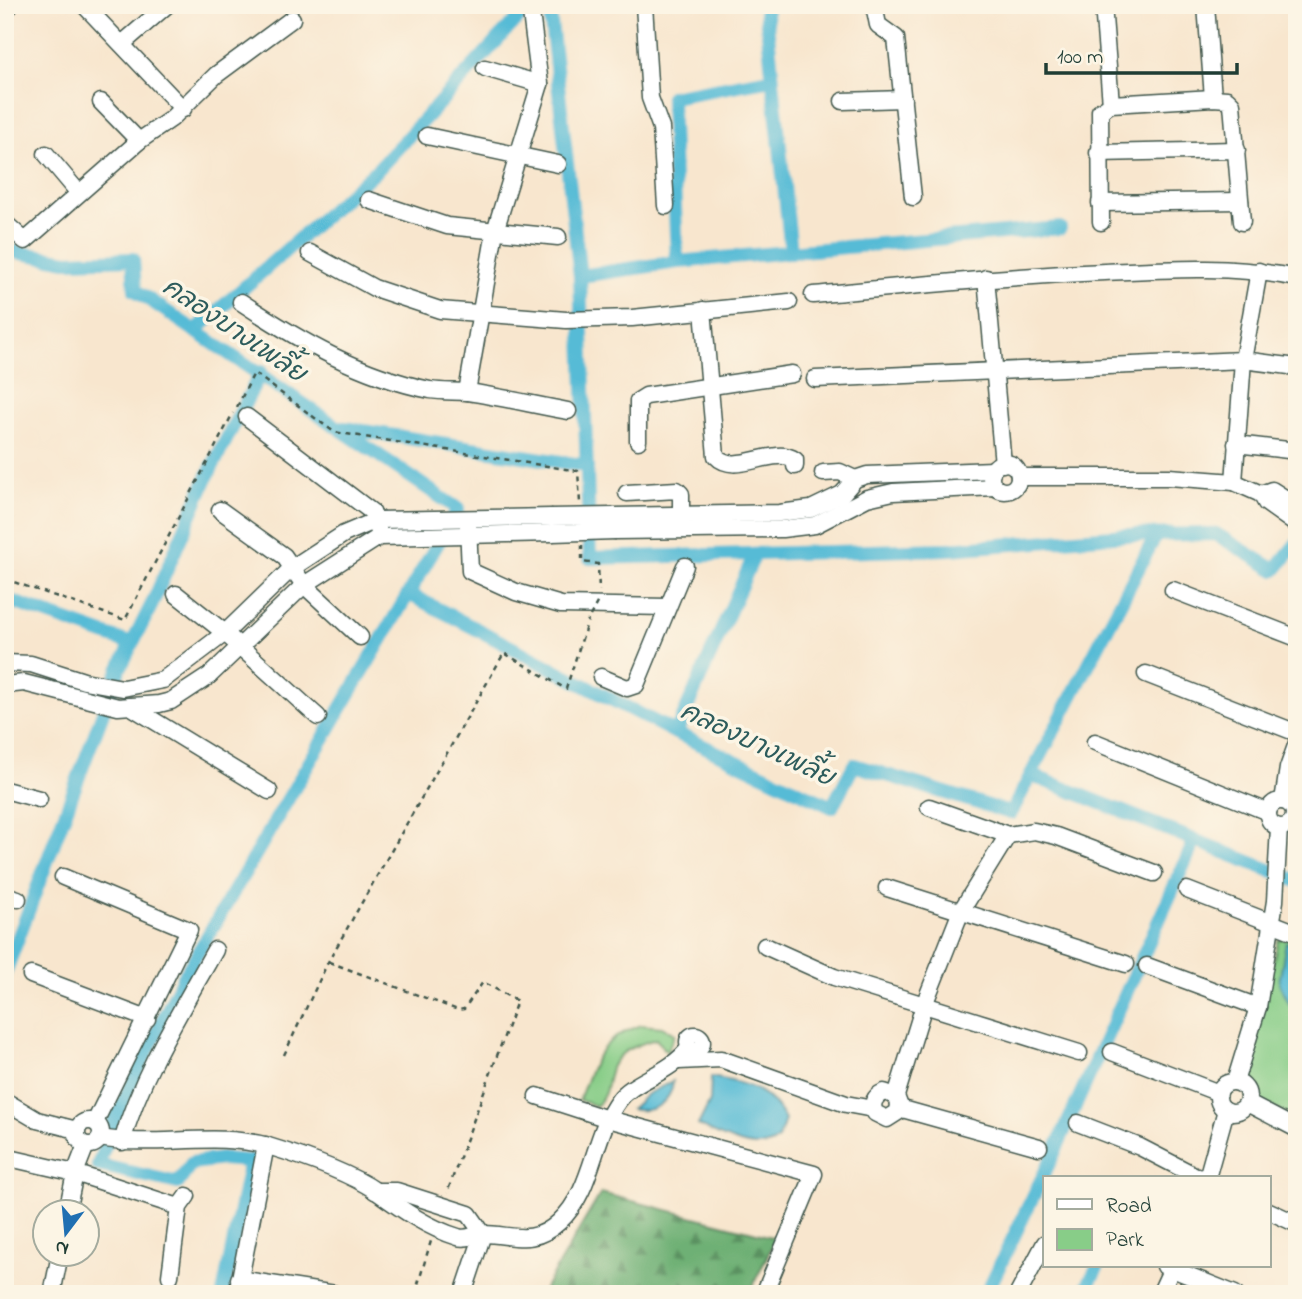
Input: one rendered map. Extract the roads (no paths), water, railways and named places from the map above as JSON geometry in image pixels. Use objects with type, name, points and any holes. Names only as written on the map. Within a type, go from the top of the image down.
[{"type":"street","points":[[5,9],[11,5]]},
{"type":"street","points":[[84,5],[122,44],[177,114]]},
{"type":"street","points":[[122,44],[167,5]]},
{"type":"street","points":[[644,5],[650,98],[661,128],[666,206]]},
{"type":"street","points":[[874,5],[878,25],[897,38],[913,197]]},
{"type":"street","points":[[1103,5],[1111,104]]},
{"type":"street","points":[[1206,5],[1213,98]]},
{"type":"street","points":[[467,392],[495,231],[540,84],[531,12]]},
{"type":"street","points":[[5,223],[25,242],[138,141],[177,114],[216,75],[292,19]]},
{"type":"street","points":[[485,68],[540,84]]},
{"type":"street","points":[[1101,222],[1098,153],[1100,111],[1111,104],[1213,98],[1227,99],[1232,104],[1242,222]]},
{"type":"street","points":[[843,101],[903,99]]},
{"type":"street","points":[[101,102],[138,141]]},
{"type":"street","points":[[427,136],[558,164]]},
{"type":"street","points":[[1098,153],[1237,150]]},
{"type":"street","points":[[46,154],[78,192]]},
{"type":"street","points":[[369,200],[447,226],[558,237]]},
{"type":"street","points":[[1100,203],[1240,201]]},
{"type":"street","points":[[310,253],[373,288],[440,310],[566,320],[632,318],[789,302]]},
{"type":"street","points":[[813,295],[986,278],[1165,269],[1259,271],[1297,278]]},
{"type":"street","points":[[1234,482],[1243,360],[1259,271]]},
{"type":"street","points":[[986,278],[995,371],[998,467],[992,480],[995,487]]},
{"type":"street","points":[[242,302],[303,343],[352,366],[432,390],[467,392],[568,411]]},
{"type":"street","points":[[703,310],[716,456],[722,462],[786,456],[795,460],[795,466]]},
{"type":"street","points":[[815,379],[1243,360],[1297,367]]},
{"type":"street","points":[[638,442],[638,401],[646,396],[710,384],[792,374]]},
{"type":"street","points":[[247,417],[351,495],[378,529],[417,536],[463,526]]},
{"type":"street","points":[[1236,444],[1297,451]]},
{"type":"street","points":[[5,663],[31,664],[84,681],[123,688],[163,680],[225,633],[292,568],[344,534],[378,529],[415,519],[463,526],[681,522],[793,528],[815,525],[867,498],[894,492],[995,487],[1003,491],[1012,489],[1018,477],[1015,468],[998,467],[867,475],[855,479],[842,494],[811,509],[681,522]]},
{"type":"street","points":[[823,473],[841,472],[855,479]]},
{"type":"street","points":[[1018,477],[1169,477],[1234,482],[1261,494],[1266,503],[1297,525]]},
{"type":"street","points":[[1261,494],[1272,490],[1297,506]]},
{"type":"street","points":[[626,493],[677,491],[681,494],[681,522]]},
{"type":"street","points":[[220,510],[284,556],[304,585],[360,637]]},
{"type":"street","points":[[463,526],[470,571],[516,592],[561,605],[667,607]]},
{"type":"street","points":[[5,685],[24,683],[78,699],[124,707],[172,701],[209,676],[304,585],[378,529]]},
{"type":"street","points":[[601,677],[627,688],[636,685],[685,565]]},
{"type":"street","points":[[1173,590],[1297,638]]},
{"type":"street","points":[[176,594],[242,647],[318,717]]},
{"type":"street","points":[[1146,674],[1297,733]]},
{"type":"street","points":[[123,688],[124,707]]},
{"type":"street","points":[[124,707],[269,791]]},
{"type":"street","points":[[1095,742],[1268,812]]},
{"type":"street","points":[[1283,801],[1288,768],[1297,743]]},
{"type":"street","points":[[5,790],[40,799]]},
{"type":"street","points":[[1235,1082],[1258,1007],[1275,901],[1277,849],[1289,823],[1292,808],[1283,801],[1275,802],[1268,812],[1269,820],[1289,823]]},
{"type":"street","points":[[929,807],[1008,835],[1034,831],[1056,836],[1154,873]]},
{"type":"street","points":[[5,1101],[37,1120],[77,1130],[84,1121],[94,1135],[122,1142],[215,1139],[266,1146],[313,1161],[375,1191],[390,1205],[461,1239],[483,1234],[516,1240],[537,1235],[559,1222],[583,1185],[608,1119],[621,1097],[679,1062],[696,1045],[721,1059],[833,1100],[873,1109],[879,1116],[887,1119],[895,1115],[924,1005],[961,911],[1008,835]]},
{"type":"street","points":[[63,877],[189,930],[75,1173],[71,1198]]},
{"type":"street","points":[[887,888],[1126,964]]},
{"type":"street","points":[[1187,890],[1297,933]]},
{"type":"street","points":[[765,946],[834,977],[1079,1052]]},
{"type":"street","points":[[122,1142],[130,1116],[165,1039],[215,950]]},
{"type":"street","points":[[1147,966],[1258,1007]]},
{"type":"street","points":[[31,975],[146,1019]]},
{"type":"street","points":[[1112,1052],[1219,1093]]},
{"type":"street","points":[[679,1062],[721,1059]]},
{"type":"street","points":[[1235,1082],[1246,1090],[1247,1103],[1240,1111],[1226,1110],[1220,1103],[1219,1093],[1227,1084],[1235,1082]]},
{"type":"street","points":[[537,1096],[608,1119],[814,1174],[764,1294]]},
{"type":"street","points":[[898,1102],[1039,1147]]},
{"type":"street","points":[[1247,1103],[1297,1128]]},
{"type":"street","points":[[1208,1176],[1226,1110]]},
{"type":"street","points":[[1078,1123],[1140,1147],[1196,1176]]},
{"type":"street","points":[[266,1146],[238,1287],[335,1294]]},
{"type":"street","points":[[5,1157],[183,1202],[170,1276]]},
{"type":"street","points":[[375,1191],[397,1191],[469,1214],[483,1234]]},
{"type":"street","points":[[435,1227],[442,1206]]},
{"type":"street","points":[[1270,1211],[1297,1224]]},
{"type":"street","points":[[463,1294],[483,1234]]},
{"type":"street","points":[[1018,1294],[1043,1247]]},
{"type":"street","points":[[52,1294],[57,1268]]},
{"type":"street","points":[[1160,1294],[1170,1268]]},
{"type":"street","points":[[1172,1268],[1235,1294]]},
{"type":"water","points":[[1286,942],[1297,946],[1297,1018],[1279,983]]},
{"type":"water","points":[[711,1077],[745,1085],[771,1100],[785,1120],[777,1140],[769,1145],[749,1145],[698,1125],[710,1101]]},
{"type":"water","points":[[673,1081],[668,1096],[659,1106],[646,1110],[631,1109],[647,1094]]},
{"type":"waterway","points":[[195,331],[379,168],[530,5]]},
{"type":"waterway","points":[[549,5],[580,276],[590,558],[949,549],[1126,535],[1216,534],[1275,570],[1297,543]]},
{"type":"waterway","points":[[765,5],[791,252]]},
{"type":"waterway","points":[[677,262],[671,97],[771,79]]},
{"type":"waterway","points":[[580,276],[677,262],[1060,228]]},
{"type":"waterway","points":[[5,250],[67,261],[133,259],[135,290],[458,509],[183,978],[114,1120],[98,1165],[178,1183],[192,1163],[222,1159],[250,1161],[223,1294]]},
{"type":"waterway","points":[[5,973],[119,670],[152,604],[208,475],[261,372]]},
{"type":"waterway","points":[[344,428],[587,466]]},
{"type":"waterway","name":"คลองบางเพลี้ย","points":[[409,594],[676,733],[832,807],[854,765],[1011,813],[1156,535]]},
{"type":"waterway","points":[[676,733],[754,556]]},
{"type":"waterway","points":[[5,599],[132,644]]},
{"type":"waterway","name":"คลองบางเพลี้ย","points":[[1031,775],[1297,881]]},
{"type":"waterway","points":[[986,1294],[1056,1149],[1195,840]]},
{"type":"waterway","points":[[1083,1294],[1097,1268]]}]
